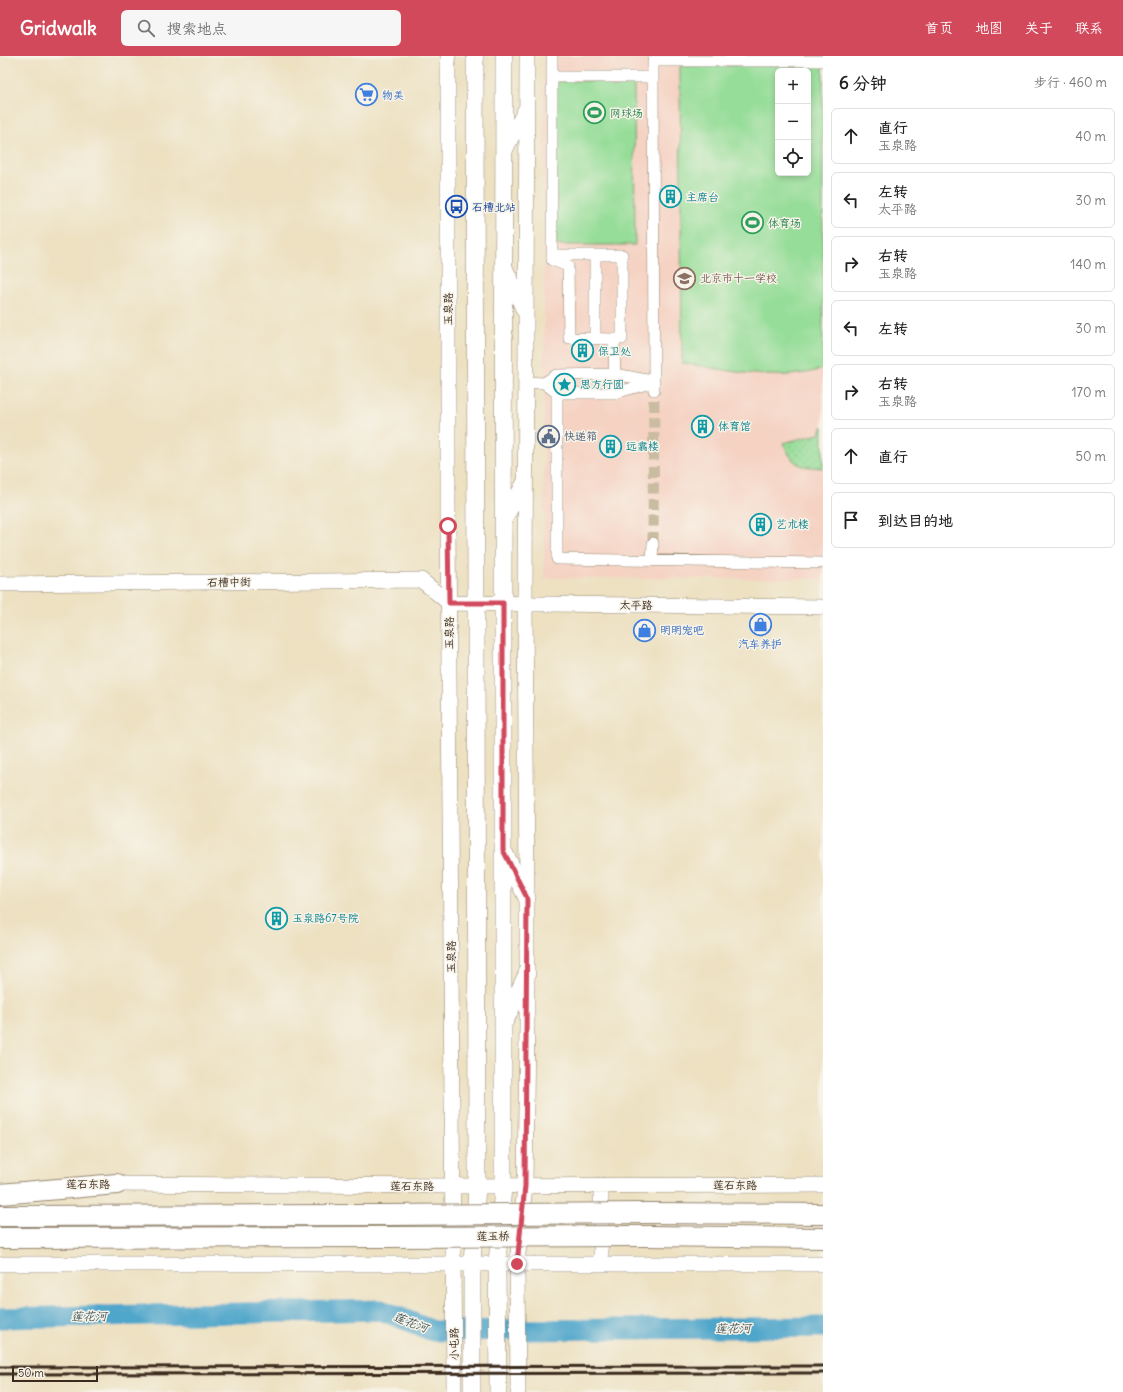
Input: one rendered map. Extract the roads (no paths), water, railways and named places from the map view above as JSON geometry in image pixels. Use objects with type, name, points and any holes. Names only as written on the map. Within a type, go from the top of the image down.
[{"type":"highway","points":[[0,1194],[116,1184]]},
{"type":"highway","name":"莲玉桥","points":[[0,1216],[648,1213],[823,1214]]},
{"type":"highway","name":"莲玉桥","points":[[0,1238],[648,1236],[823,1238]]},
{"type":"main road","points":[[475,56],[477,1186]]},
{"type":"main road","points":[[498,1392],[497,1264],[503,1186],[504,56]]},
{"type":"main road","points":[[503,850],[527,898]]},
{"type":"main road","points":[[503,1025],[527,974]]},
{"type":"main road","name":"小屯路","points":[[472,1392],[472,1264],[477,1186]]},
{"type":"street","name":"玉泉路","points":[[448,56],[449,603],[453,1264]]},
{"type":"street","points":[[518,1392],[517,1264],[525,1186],[527,974],[525,603],[527,56]]},
{"type":"street","points":[[552,56],[552,77],[552,255],[552,260],[568,266],[568,338],[622,339],[622,255],[552,255]]},
{"type":"street","points":[[654,386],[653,61],[823,61]]},
{"type":"street","points":[[552,77],[653,77]]},
{"type":"street","points":[[504,153],[527,107]]},
{"type":"street","points":[[595,255],[595,339]]},
{"type":"street","points":[[504,264],[526,315]]},
{"type":"street","points":[[614,339],[615,393]]},
{"type":"street","points":[[544,383],[556,375],[615,374],[654,386]]},
{"type":"street","points":[[526,382],[544,383],[557,393],[615,393],[654,386]]},
{"type":"street","points":[[557,393],[557,559],[823,563]]},
{"type":"street","points":[[503,523],[526,480]]},
{"type":"street","points":[[652,560],[653,543]]},
{"type":"street","name":"石槽中街","points":[[0,584],[421,580],[449,603]]},
{"type":"street","name":"太平路","points":[[449,603],[823,607]]},
{"type":"street","name":"莲石东路","points":[[0,1184],[452,1186],[823,1185]]},
{"type":"street","points":[[601,1185],[602,1264]]},
{"type":"street","points":[[0,1264],[823,1264]]},
{"type":"street","name":"小屯路","points":[[453,1264],[454,1392]]},
{"type":"waterway","name":"莲花河","points":[[0,1318],[381,1310],[433,1331],[823,1327]]},
{"type":"tunnel","points":[[653,543],[654,390]]},
{"type":"railway","points":[[0,1367],[823,1366]]},
{"type":"railway","points":[[0,1374],[823,1373]]},
{"type":"place","name":"物美","points":[[366,95]]},
{"type":"place","name":"网球场","points":[[595,113]]},
{"type":"place","name":"主席台","points":[[671,197]]},
{"type":"place","name":"石槽北站","points":[[456,207]]},
{"type":"place","name":"体育场","points":[[752,223]]},
{"type":"place","name":"北京市十一学校","points":[[684,278]]},
{"type":"place","name":"保卫处","points":[[583,351]]},
{"type":"place","name":"思方行圆","points":[[565,384]]},
{"type":"place","name":"体育馆","points":[[703,426]]},
{"type":"place","name":"快递箱","points":[[548,436]]},
{"type":"place","name":"远翥楼","points":[[611,446]]},
{"type":"place","name":"艺术楼","points":[[760,524]]},
{"type":"place","name":"汽车养护","points":[[760,624]]},
{"type":"place","name":"明明宠吧","points":[[645,630]]},
{"type":"place","name":"玉泉路67号院","points":[[277,918]]}]
